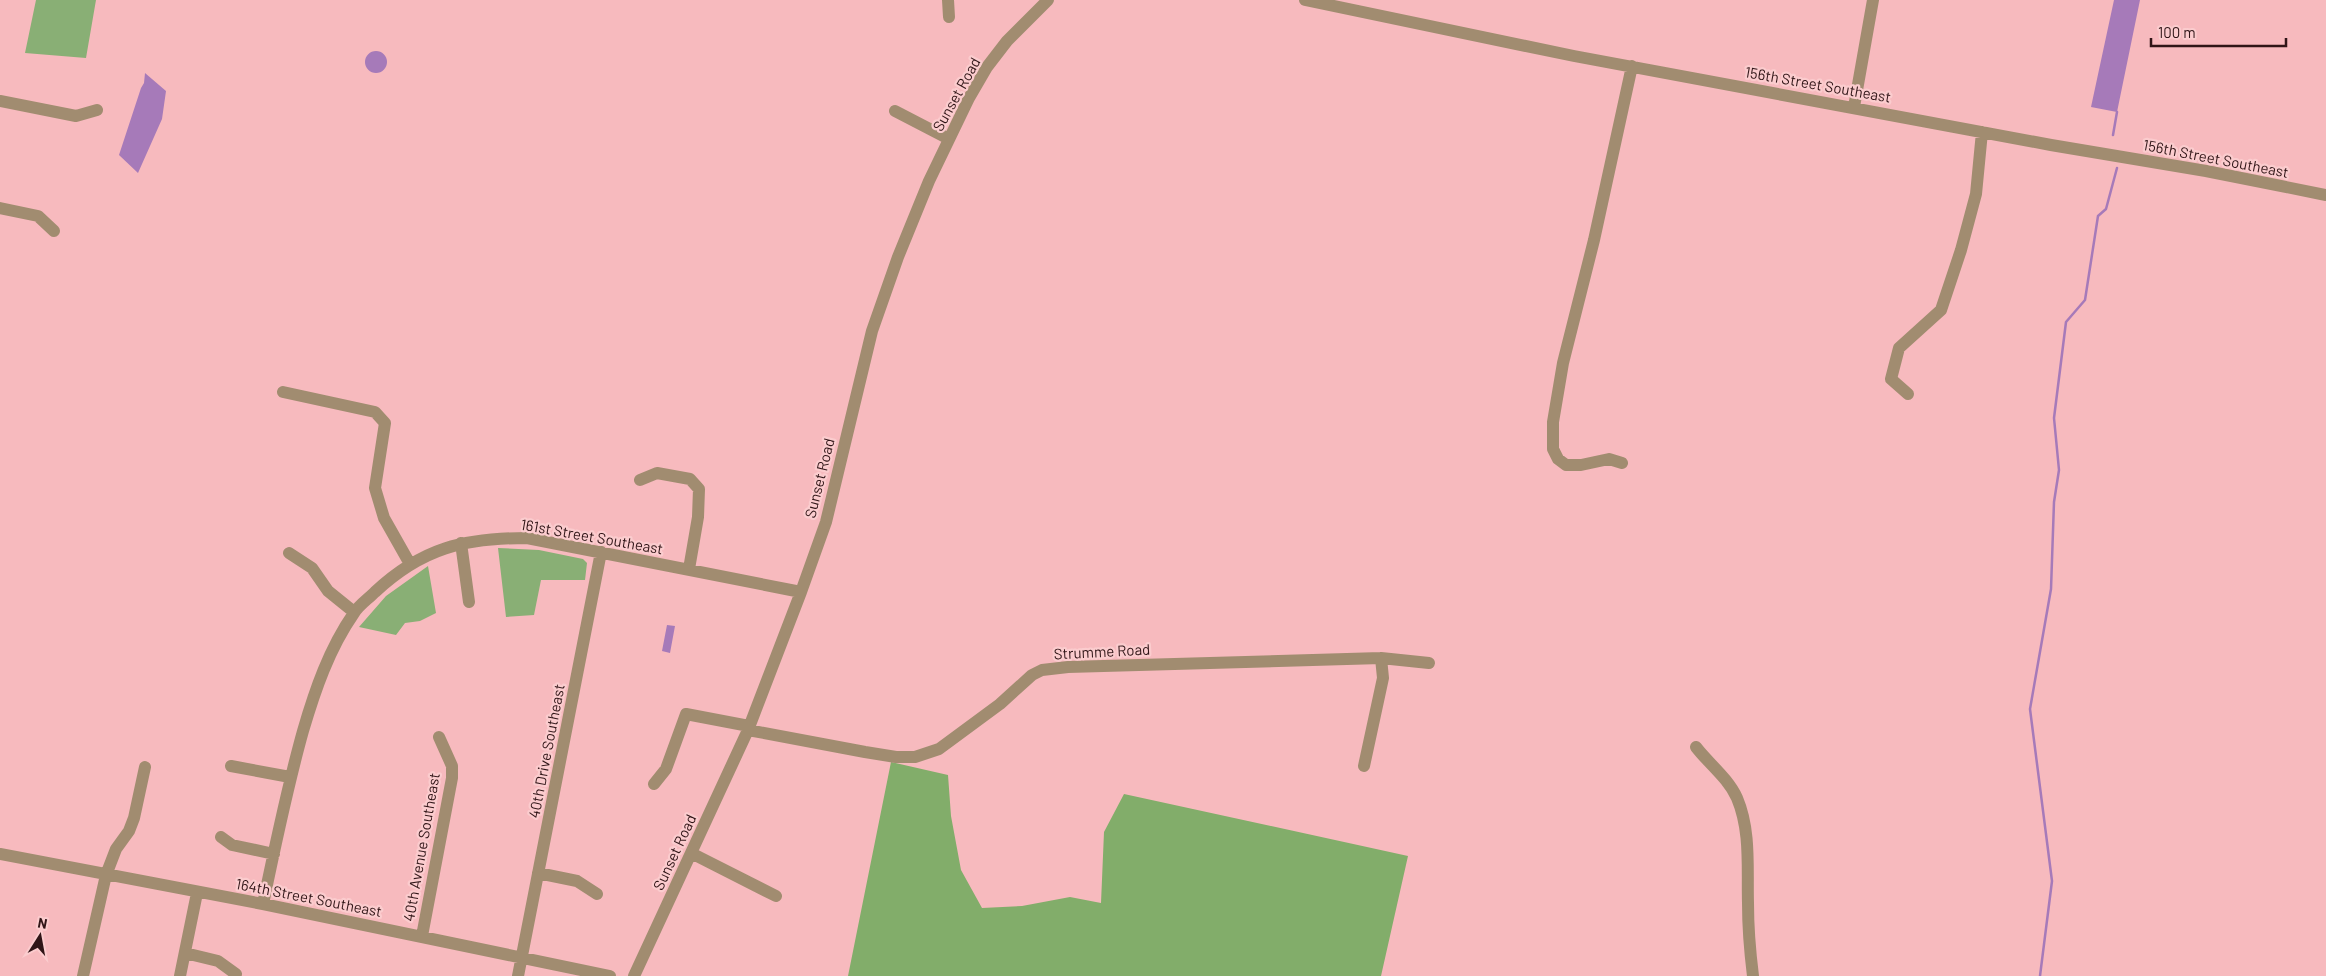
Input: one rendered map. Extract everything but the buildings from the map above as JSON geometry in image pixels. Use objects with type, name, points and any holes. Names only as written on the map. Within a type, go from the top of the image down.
[{"type":"street","points":[[948,0],[949,17]]},
{"type":"street","name":"Sunset Road","points":[[634,976],[749,728],[801,592],[826,522],[872,331],[898,257],[949,139],[987,67],[1008,41],[1048,0]]},
{"type":"street","name":"156th Street Southeast","points":[[1305,0],[1632,66],[1854,106],[1982,132],[2206,171],[2326,195]]},
{"type":"street","points":[[1854,106],[1873,0]]},
{"type":"street","points":[[1622,463],[1609,459],[1581,465],[1566,465],[1558,459],[1553,448],[1553,422],[1563,363],[1594,240],[1632,66]]},
{"type":"street","points":[[0,101],[76,116],[97,110]]},
{"type":"street","points":[[895,111],[949,139]]},
{"type":"street","points":[[1908,394],[1891,378],[1892,371],[1899,348],[1941,310],[1962,250],[1976,194],[1982,132]]},
{"type":"street","points":[[0,208],[38,216],[54,231]]},
{"type":"street","points":[[283,392],[375,412],[385,423],[375,488],[384,518],[410,564]]},
{"type":"street","points":[[640,480],[658,473],[690,479],[698,489],[698,517],[689,570]]},
{"type":"street","name":"161st Street Southeast","points":[[264,904],[290,777],[318,681],[354,612],[410,564],[437,551],[461,544],[495,538],[527,538],[801,592]]},
{"type":"street","points":[[461,544],[469,602]]},
{"type":"street","name":"40th Drive Southeast","points":[[518,976],[601,552]]},
{"type":"street","points":[[289,554],[312,568],[328,591],[354,612]]},
{"type":"street","points":[[1364,766],[1383,678],[1381,658]]},
{"type":"street","name":"Strumme Road","points":[[654,784],[666,769],[686,714],[865,752],[896,757],[915,757],[930,754],[939,749],[1000,704],[1032,675],[1042,670],[1078,667],[1381,658],[1429,663]]},
{"type":"street","name":"40th Avenue Southeast","points":[[422,936],[452,778],[452,766],[439,737]]},
{"type":"street","points":[[1696,747],[1707,763],[1724,779],[1736,796],[1747,830],[1749,942],[1753,976]]},
{"type":"street","points":[[231,766],[290,777]]},
{"type":"street","points":[[83,976],[106,875],[116,849],[131,824],[144,767]]},
{"type":"street","points":[[221,837],[232,845],[274,854]]},
{"type":"street","points":[[691,853],[776,896]]},
{"type":"street","name":"164th Street Southeast","points":[[0,854],[197,893],[264,904],[610,976]]},
{"type":"street","points":[[538,873],[577,881],[597,894]]},
{"type":"street","points":[[180,976],[197,893]]},
{"type":"street","points":[[185,954],[218,961],[236,974]]},
{"type":"green space","points":[[36,0],[96,0],[86,58],[25,53]]},
{"type":"green space","points":[[498,548],[539,550],[583,559],[587,563],[585,580],[541,580],[534,615],[506,617]]},
{"type":"green space","points":[[428,566],[436,613],[420,621],[405,623],[396,635],[359,627],[386,596]]},
{"type":"green space","points":[[891,762],[948,775],[951,816],[961,870],[982,908],[1022,906],[1070,897],[1101,903],[1104,832],[1124,794],[1408,856],[1381,976],[848,976]]},
{"type":"shaded area","points":[[2114,0],[2140,0],[2117,112],[2091,107]]},
{"type":"shaded area","points":[[376,51],[384,54],[387,62],[384,70],[376,73],[368,70],[365,62],[368,54]]},
{"type":"shaded area","points":[[145,73],[166,91],[162,119],[138,173],[119,155],[144,83]]},
{"type":"shaded area","points":[[667,625],[675,626],[670,653],[662,651]]},
{"type":"waterway","points":[[2113,135],[2117,112]]},
{"type":"waterway","points":[[2040,976],[2052,881],[2030,709],[2051,589],[2054,502],[2059,470],[2054,418],[2066,322],[2085,300],[2098,216],[2106,209],[2117,168]]}]
